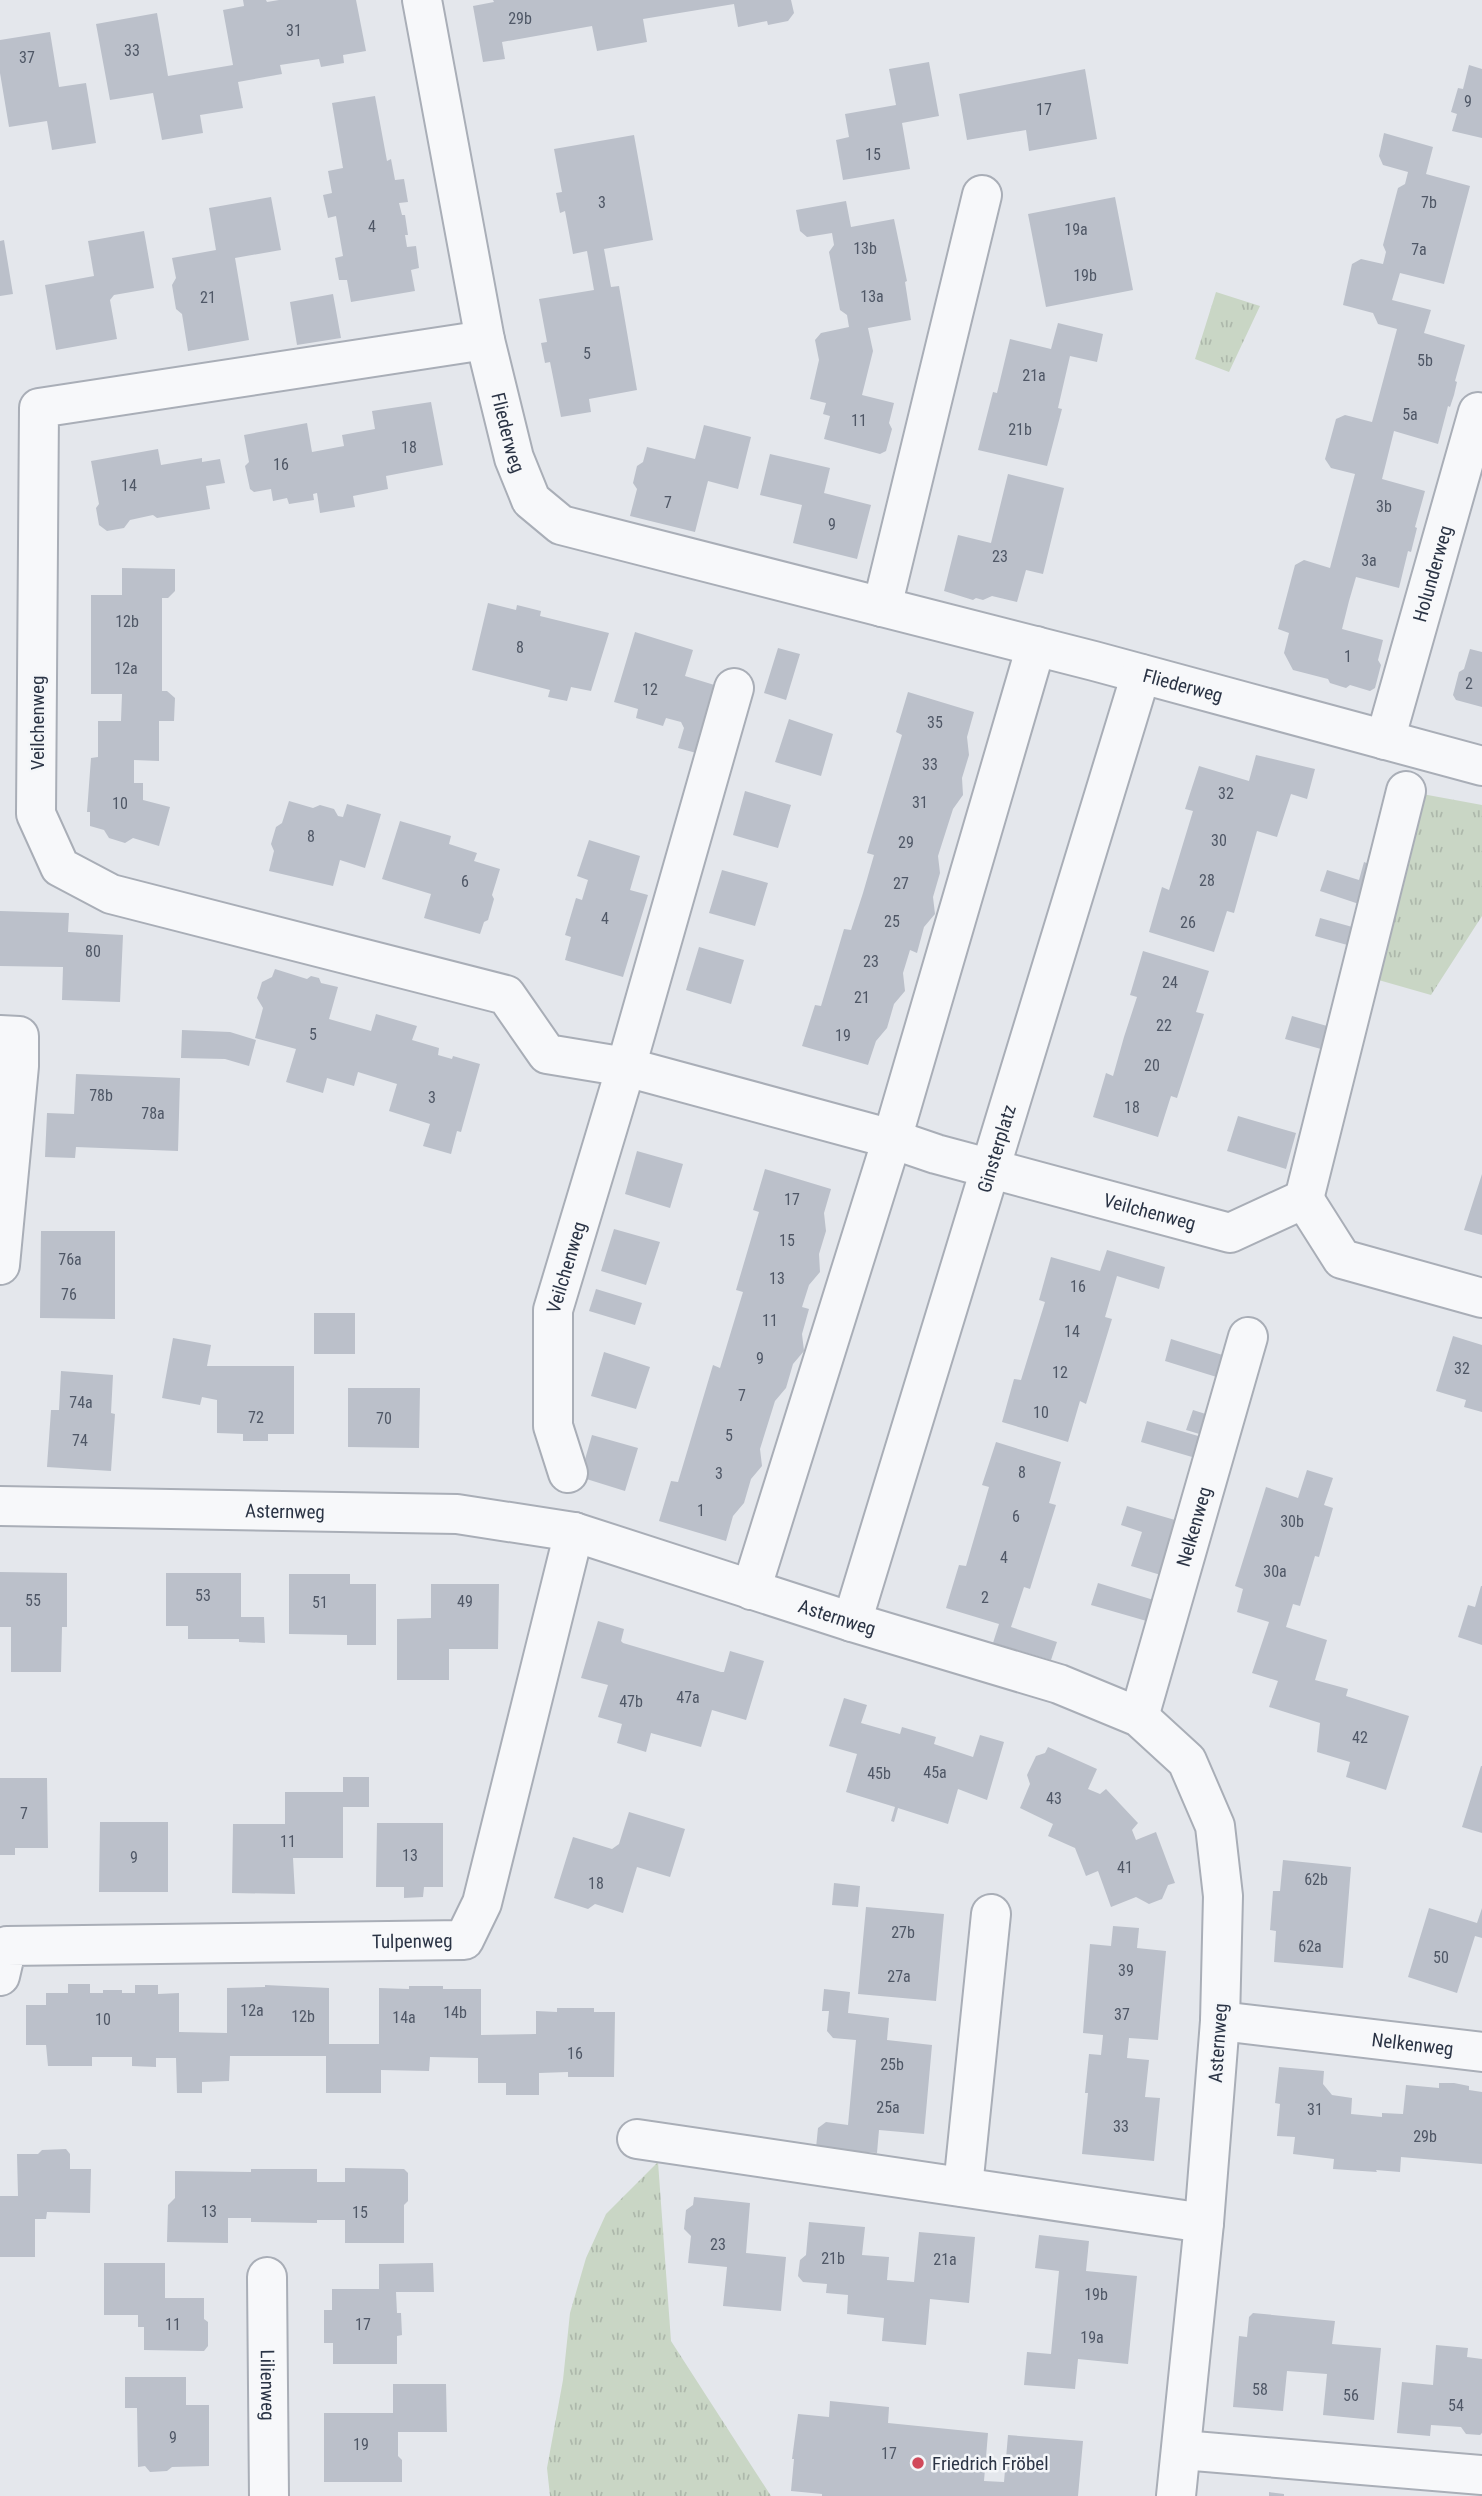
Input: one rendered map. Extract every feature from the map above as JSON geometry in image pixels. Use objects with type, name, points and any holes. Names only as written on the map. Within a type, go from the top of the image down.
[{"type":"street","name":"Fliederweg","points":[[422,0],[485,340],[514,458],[531,500],[561,524],[1036,646],[1482,766]]},
{"type":"street","points":[[882,607],[982,195]]},
{"type":"street","name":"Veilchenweg","points":[[485,340],[39,408],[36,814],[60,867],[111,894],[506,995],[547,1054],[626,1067],[1230,1233],[1304,1199]]},
{"type":"street","name":"Holunderweg","points":[[1385,740],[1478,412],[1482,414]]},
{"type":"street","points":[[751,1590],[892,1139],[1036,646]]},
{"type":"street","name":"Ginsterplatz","points":[[852,1622],[1141,674]]},
{"type":"street","name":"Veilchenweg","points":[[568,1473],[553,1426],[553,1310],[626,1067],[734,688]]},
{"type":"street","points":[[1406,791],[1304,1199],[1342,1259],[1482,1298]]},
{"type":"street","points":[[0,1035],[19,1036],[19,1066],[0,1265]]},
{"type":"street","name":"Nelkenweg","points":[[1139,1717],[1248,1337]]},
{"type":"street","name":"Asternweg","points":[[0,1506],[457,1514],[574,1532],[852,1622],[1059,1684],[1139,1717],[1187,1761],[1216,1826],[1223,1896],[1220,2021],[1204,2223],[1176,2496]]},
{"type":"street","name":"Tulpenweg","points":[[0,1976],[8,1947],[464,1940],[482,1903],[574,1532]]},
{"type":"street","points":[[963,2187],[990,1914]]},
{"type":"street","name":"Nelkenweg","points":[[1220,2021],[1482,2052]]},
{"type":"street","points":[[637,2139],[1204,2223]]},
{"type":"street","name":"Lilienweg","points":[[267,2277],[269,2496]]},
{"type":"street","points":[[1182,2450],[1482,2475]]},
{"type":"green space","points":[[1216,292],[1260,306],[1229,372],[1195,359]]},
{"type":"green space","points":[[1406,791],[1482,805],[1482,916],[1431,995],[1361,975]]},
{"type":"green space","points":[[658,2162],[671,2341],[771,2496],[550,2496],[547,2468],[563,2380],[570,2313],[586,2258],[606,2214]]},
{"type":"building","points":[[243,0],[356,0],[366,51],[343,55],[344,63],[321,67],[319,59],[280,65],[282,74],[238,82],[243,108],[200,115],[203,133],[162,140],[153,93],[110,100],[96,24],[157,13],[168,76],[233,65],[223,10],[244,6]]},
{"type":"building","points":[[493,0],[791,0],[794,13],[788,21],[768,25],[767,21],[738,27],[734,4],[643,19],[647,42],[597,51],[592,26],[502,42],[505,59],[483,62],[473,6],[494,2]]},
{"type":"building","points":[[50,32],[59,87],[86,83],[96,143],[52,150],[47,121],[9,127],[0,73],[0,40]]},
{"type":"building","points":[[929,62],[939,116],[902,123],[910,169],[843,180],[836,140],[849,137],[845,114],[896,105],[889,69]]},
{"type":"building","points":[[1469,65],[1482,69],[1482,138],[1452,131],[1457,114],[1451,112],[1458,88],[1463,89]]},
{"type":"building","points":[[1085,69],[1097,139],[1029,151],[1026,130],[967,140],[959,94]]},
{"type":"building","points":[[375,96],[387,161],[391,159],[395,180],[404,179],[408,202],[399,203],[402,215],[405,215],[407,247],[416,246],[419,268],[411,270],[415,291],[351,302],[347,280],[339,280],[335,258],[343,256],[336,216],[328,218],[323,195],[332,193],[328,171],[343,168],[332,103]]},
{"type":"building","points":[[1384,133],[1433,147],[1426,174],[1470,186],[1444,284],[1400,273],[1392,300],[1431,310],[1424,333],[1465,345],[1454,395],[1450,407],[1448,406],[1438,444],[1394,431],[1382,479],[1425,491],[1411,552],[1408,551],[1399,588],[1356,577],[1349,601],[1342,629],[1383,640],[1378,660],[1381,665],[1375,688],[1370,691],[1350,685],[1346,688],[1330,683],[1328,679],[1293,670],[1284,653],[1289,633],[1278,629],[1295,565],[1304,560],[1330,568],[1355,474],[1331,468],[1325,459],[1336,419],[1345,415],[1372,422],[1397,329],[1378,324],[1373,313],[1343,305],[1352,264],[1361,259],[1383,264],[1386,252],[1383,245],[1398,188],[1405,184],[1408,172],[1383,165],[1379,156]]},
{"type":"building","points":[[634,135],[653,240],[604,249],[611,287],[619,286],[637,390],[589,399],[591,412],[561,417],[550,362],[545,363],[541,343],[547,342],[539,299],[594,290],[587,251],[573,254],[565,211],[560,213],[556,193],[562,192],[554,149]]},
{"type":"building","points":[[271,197],[281,250],[235,258],[249,340],[188,351],[182,314],[176,309],[172,285],[176,278],[172,258],[216,250],[209,208]]},
{"type":"building","points":[[1115,197],[1133,290],[1046,307],[1028,214]]},
{"type":"building","points":[[846,201],[851,227],[894,219],[907,281],[911,320],[868,328],[873,351],[862,395],[894,403],[889,423],[892,429],[886,451],[880,454],[824,439],[830,416],[823,414],[826,403],[810,399],[819,360],[815,340],[821,333],[849,327],[847,315],[840,310],[829,252],[834,245],[832,233],[807,237],[800,231],[796,210]]},
{"type":"building","points":[[144,231],[154,288],[114,295],[110,300],[117,339],[56,350],[45,285],[94,276],[88,241]]},
{"type":"building","points":[[4,240],[13,294],[0,296],[0,241]]},
{"type":"building","points":[[333,294],[341,338],[297,345],[290,302]]},
{"type":"building","points":[[1058,323],[1103,334],[1097,362],[1070,356],[1058,408],[1062,409],[1047,466],[978,450],[993,392],[997,393],[1010,339],[1051,349]]},
{"type":"building","points":[[431,402],[443,465],[386,476],[388,489],[353,496],[355,507],[320,513],[317,493],[313,494],[314,500],[289,504],[287,498],[273,501],[271,489],[254,492],[250,489],[245,466],[249,462],[244,435],[307,423],[312,452],[344,446],[342,435],[375,429],[372,411]]},
{"type":"building","points":[[704,425],[751,437],[738,489],[708,481],[695,532],[630,516],[637,489],[633,483],[637,466],[643,462],[647,447],[695,459]]},
{"type":"building","points":[[158,449],[161,465],[202,458],[202,462],[220,459],[225,483],[206,486],[210,509],[157,518],[153,515],[130,520],[124,528],[107,531],[99,525],[96,508],[99,504],[91,461]]},
{"type":"building","points":[[770,454],[830,468],[824,493],[871,505],[857,559],[793,543],[802,505],[760,495]]},
{"type":"building","points":[[1008,474],[1064,488],[1043,574],[1026,570],[1017,602],[992,596],[973,600],[944,591],[958,535],[991,543]]},
{"type":"building","points":[[122,568],[175,569],[175,591],[168,598],[162,598],[162,691],[167,691],[175,698],[174,721],[159,721],[159,761],[134,760],[134,783],[143,783],[143,800],[170,807],[159,846],[133,838],[125,843],[109,838],[104,830],[90,826],[90,812],[87,812],[91,758],[98,757],[98,721],[121,721],[122,694],[91,694],[91,595],[122,595]]},
{"type":"building","points":[[488,603],[516,610],[517,605],[541,611],[540,616],[609,633],[591,691],[571,687],[567,701],[548,697],[550,690],[472,670]]},
{"type":"building","points":[[635,632],[693,650],[685,676],[721,687],[700,754],[678,748],[684,728],[681,722],[666,718],[663,726],[636,718],[638,709],[614,702]]},
{"type":"building","points":[[778,648],[800,654],[786,700],[764,693]]},
{"type":"building","points":[[1470,649],[1482,652],[1482,707],[1456,700],[1453,695],[1459,672],[1464,669]]},
{"type":"building","points":[[908,692],[974,712],[967,737],[969,755],[962,778],[963,795],[953,809],[938,856],[940,873],[933,897],[935,914],[924,927],[917,953],[910,950],[903,973],[905,991],[894,1004],[887,1028],[876,1041],[868,1065],[802,1046],[815,1005],[821,1006],[844,929],[851,930],[863,893],[874,855],[867,853],[902,735],[896,732]]},
{"type":"building","points":[[789,719],[833,734],[821,776],[775,762]]},
{"type":"building","points":[[1256,755],[1315,769],[1307,799],[1291,794],[1277,837],[1257,831],[1234,913],[1227,911],[1214,952],[1149,932],[1162,887],[1169,890],[1193,811],[1185,809],[1199,766],[1249,781]]},
{"type":"building","points":[[745,791],[791,805],[778,848],[733,835]]},
{"type":"building","points":[[289,801],[313,808],[320,805],[334,809],[338,816],[343,817],[347,804],[381,814],[365,868],[340,860],[333,886],[269,871],[274,851],[271,844]]},
{"type":"building","points":[[400,821],[451,836],[449,844],[477,853],[474,861],[500,869],[488,920],[484,922],[480,934],[424,918],[431,894],[382,879]]},
{"type":"building","points":[[589,840],[640,856],[630,890],[648,895],[623,977],[565,960],[571,937],[565,935],[576,898],[582,900],[588,880],[577,876]]},
{"type":"building","points":[[1364,862],[1377,867],[1365,906],[1320,891],[1327,870],[1359,880]]},
{"type":"building","points":[[722,870],[768,883],[755,926],[709,913]]},
{"type":"building","points":[[0,911],[69,913],[68,932],[123,935],[120,1002],[62,1000],[63,967],[0,966]]},
{"type":"building","points":[[1320,918],[1356,928],[1351,946],[1315,936]]},
{"type":"building","points":[[699,947],[744,960],[731,1004],[686,990]]},
{"type":"building","points":[[1143,951],[1209,971],[1196,1012],[1204,1014],[1177,1098],[1171,1096],[1158,1137],[1093,1117],[1106,1073],[1113,1076],[1137,997],[1130,995]]},
{"type":"building","points":[[275,969],[307,979],[311,976],[319,978],[321,983],[338,987],[329,1019],[371,1031],[376,1014],[417,1026],[412,1040],[439,1048],[438,1055],[452,1059],[453,1056],[480,1064],[461,1132],[457,1131],[451,1154],[423,1146],[430,1124],[389,1111],[397,1084],[358,1072],[354,1086],[327,1078],[323,1093],[286,1082],[296,1049],[255,1038],[263,1008],[257,998],[262,982],[272,977]]},
{"type":"building","points":[[1292,1016],[1327,1026],[1321,1049],[1285,1039]]},
{"type":"building","points":[[182,1030],[230,1032],[256,1040],[249,1066],[225,1059],[181,1058]]},
{"type":"building","points":[[76,1074],[180,1078],[178,1151],[76,1147],[75,1158],[45,1157],[47,1113],[74,1114]]},
{"type":"building","points":[[1238,1116],[1296,1133],[1286,1169],[1227,1151]]},
{"type":"building","points":[[637,1151],[683,1164],[670,1208],[625,1194]]},
{"type":"building","points":[[765,1169],[831,1189],[824,1213],[826,1231],[819,1254],[820,1272],[809,1285],[802,1307],[809,1309],[802,1334],[804,1351],[793,1364],[786,1388],[775,1401],[760,1449],[762,1466],[751,1479],[744,1503],[733,1516],[726,1541],[659,1521],[671,1481],[678,1482],[713,1365],[720,1368],[743,1292],[736,1290],[759,1212],[753,1210]]},
{"type":"building","points":[[1482,1174],[1482,1235],[1464,1230]]},
{"type":"building","points":[[614,1229],[660,1242],[646,1285],[601,1271]]},
{"type":"building","points":[[41,1231],[115,1231],[115,1319],[40,1318]]},
{"type":"building","points":[[1107,1250],[1165,1267],[1159,1289],[1117,1276],[1105,1317],[1112,1319],[1086,1404],[1080,1401],[1068,1442],[1002,1422],[1014,1379],[1021,1380],[1045,1302],[1039,1300],[1051,1257],[1100,1271]]},
{"type":"building","points":[[596,1289],[642,1303],[635,1325],[589,1311]]},
{"type":"building","points":[[314,1313],[355,1313],[355,1354],[314,1354]]},
{"type":"building","points":[[1453,1336],[1482,1345],[1482,1412],[1464,1407],[1466,1400],[1436,1391]]},
{"type":"building","points":[[173,1338],[211,1345],[207,1366],[294,1366],[294,1434],[268,1434],[268,1441],[243,1441],[243,1434],[217,1433],[217,1400],[202,1397],[200,1405],[162,1398]]},
{"type":"building","points":[[1171,1339],[1229,1357],[1223,1379],[1165,1361]]},
{"type":"building","points":[[604,1352],[650,1367],[636,1409],[591,1396]]},
{"type":"building","points":[[61,1371],[113,1375],[111,1413],[115,1414],[111,1471],[47,1467],[51,1410],[59,1410]]},
{"type":"building","points":[[348,1388],[420,1388],[419,1448],[348,1447]]},
{"type":"building","points":[[1193,1410],[1212,1416],[1206,1436],[1186,1430]]},
{"type":"building","points":[[1147,1421],[1205,1438],[1199,1459],[1141,1442]]},
{"type":"building","points":[[592,1435],[638,1448],[625,1491],[580,1477]]},
{"type":"building","points":[[996,1442],[1061,1462],[1049,1503],[1056,1505],[1030,1589],[1024,1587],[1011,1627],[1057,1642],[1051,1660],[993,1643],[999,1624],[946,1608],[959,1565],[966,1566],[989,1487],[982,1485]]},
{"type":"building","points":[[1307,1470],[1333,1478],[1324,1505],[1333,1508],[1319,1557],[1315,1556],[1300,1606],[1293,1604],[1286,1627],[1327,1640],[1315,1680],[1348,1689],[1346,1696],[1409,1716],[1386,1790],[1346,1777],[1350,1762],[1317,1752],[1320,1723],[1269,1707],[1278,1681],[1252,1673],[1269,1622],[1237,1612],[1243,1589],[1235,1586],[1266,1487],[1298,1498]]},
{"type":"building","points":[[1127,1506],[1175,1520],[1170,1540],[1175,1542],[1164,1576],[1131,1566],[1142,1532],[1121,1525]]},
{"type":"building","points":[[0,1572],[67,1573],[67,1627],[62,1627],[61,1672],[11,1672],[11,1627],[0,1627]]},
{"type":"building","points":[[166,1573],[241,1573],[241,1617],[264,1617],[265,1643],[239,1642],[239,1639],[188,1639],[188,1626],[166,1626]]},
{"type":"building","points":[[289,1574],[350,1574],[350,1584],[376,1584],[376,1645],[347,1645],[347,1635],[289,1634]]},
{"type":"building","points":[[1098,1583],[1157,1601],[1150,1622],[1091,1605]]},
{"type":"building","points":[[431,1584],[499,1584],[498,1649],[449,1649],[449,1680],[397,1680],[397,1619],[431,1618]]},
{"type":"building","points":[[1481,1586],[1482,1645],[1458,1637],[1468,1605],[1475,1607]]},
{"type":"building","points":[[598,1621],[624,1629],[621,1641],[623,1643],[721,1672],[724,1672],[730,1651],[764,1661],[746,1720],[712,1710],[701,1747],[651,1733],[646,1752],[617,1743],[622,1724],[598,1717],[608,1685],[581,1678]]},
{"type":"building","points":[[844,1698],[867,1705],[861,1723],[900,1734],[902,1727],[936,1737],[934,1744],[973,1757],[980,1735],[1004,1742],[987,1800],[958,1789],[948,1824],[898,1808],[894,1822],[891,1821],[895,1807],[846,1792],[857,1754],[829,1746]]},
{"type":"building","points":[[1048,1747],[1097,1769],[1088,1789],[1100,1794],[1106,1789],[1138,1823],[1132,1830],[1136,1840],[1156,1832],[1175,1883],[1168,1885],[1162,1899],[1149,1904],[1136,1897],[1111,1907],[1098,1871],[1086,1876],[1075,1848],[1048,1836],[1053,1824],[1020,1808],[1030,1784],[1027,1775],[1036,1756],[1045,1753]]},
{"type":"building","points":[[1482,1766],[1482,1833],[1462,1827]]},
{"type":"building","points":[[343,1777],[369,1777],[369,1807],[343,1807],[343,1858],[293,1858],[295,1894],[232,1893],[233,1824],[285,1824],[285,1792],[343,1792]]},
{"type":"building","points":[[0,1778],[47,1778],[48,1848],[15,1848],[15,1855],[0,1855]]},
{"type":"building","points":[[629,1812],[685,1829],[670,1877],[637,1867],[623,1913],[595,1904],[588,1909],[554,1898],[573,1837],[612,1849],[619,1844]]},
{"type":"building","points":[[100,1822],[168,1822],[168,1892],[99,1892]]},
{"type":"building","points":[[377,1823],[443,1823],[443,1887],[424,1887],[423,1897],[404,1898],[404,1887],[376,1887]]},
{"type":"building","points":[[1283,1860],[1351,1867],[1343,1968],[1274,1962],[1276,1931],[1270,1930],[1273,1891],[1280,1891]]},
{"type":"building","points":[[834,1883],[860,1886],[858,1907],[832,1905]]},
{"type":"building","points":[[866,1907],[944,1914],[936,2001],[858,1994]]},
{"type":"building","points":[[1429,1908],[1477,1923],[1482,1908],[1482,1938],[1475,1936],[1457,1993],[1408,1977]]},
{"type":"building","points":[[1113,1926],[1139,1928],[1137,1948],[1166,1951],[1158,2040],[1129,2038],[1127,2058],[1149,2060],[1145,2097],[1160,2098],[1154,2161],[1082,2154],[1089,2054],[1101,2055],[1103,2035],[1083,2033],[1090,1944],[1111,1946]]},
{"type":"building","points":[[68,1984],[90,1984],[90,1993],[122,1990],[122,1993],[135,1993],[135,1985],[158,1985],[158,1994],[179,1993],[179,2032],[227,2033],[227,1988],[265,1985],[329,1988],[329,2044],[379,2044],[379,1988],[443,1986],[443,1989],[481,1989],[481,2035],[536,2034],[536,2011],[594,2008],[594,2012],[615,2012],[614,2077],[568,2077],[568,2072],[539,2073],[539,2095],[506,2095],[506,2083],[478,2083],[478,2058],[430,2057],[429,2071],[381,2070],[381,2093],[326,2093],[326,2056],[230,2056],[229,2081],[202,2082],[202,2093],[177,2093],[176,2058],[156,2058],[156,2067],[132,2066],[132,2057],[92,2057],[92,2066],[48,2066],[46,2045],[26,2045],[26,2005],[46,2005],[46,1993],[68,1993]]},
{"type":"building","points":[[824,1989],[850,1992],[848,2013],[889,2018],[887,2040],[932,2045],[924,2134],[879,2130],[877,2153],[816,2148],[818,2128],[826,2122],[848,2125],[856,2040],[833,2038],[827,2031],[829,2011],[822,2011]]},
{"type":"building","points":[[1279,2067],[1324,2071],[1323,2084],[1332,2095],[1352,2098],[1351,2114],[1382,2117],[1382,2113],[1403,2114],[1406,2085],[1439,2088],[1439,2083],[1454,2083],[1482,2092],[1482,2164],[1401,2157],[1400,2172],[1376,2170],[1377,2172],[1333,2169],[1334,2159],[1293,2154],[1295,2137],[1277,2136],[1280,2104],[1275,2103]]},
{"type":"building","points":[[66,2149],[70,2154],[70,2169],[91,2169],[90,2213],[47,2212],[46,2219],[35,2219],[35,2257],[0,2257],[0,2196],[18,2196],[17,2154],[38,2154],[42,2150]]},
{"type":"building","points":[[345,2168],[404,2169],[408,2173],[408,2201],[404,2205],[404,2243],[345,2243],[345,2220],[317,2220],[317,2223],[251,2222],[251,2218],[228,2218],[228,2243],[167,2242],[168,2205],[175,2198],[175,2171],[317,2169],[317,2182],[345,2182]]},
{"type":"building","points":[[694,2197],[750,2203],[746,2253],[786,2257],[781,2311],[723,2306],[727,2267],[688,2263],[691,2236],[684,2229],[686,2210],[693,2205]]},
{"type":"building","points":[[809,2222],[865,2227],[862,2255],[889,2257],[887,2280],[914,2282],[919,2232],[975,2237],[969,2303],[930,2299],[926,2345],[882,2341],[884,2318],[847,2314],[848,2295],[826,2293],[827,2284],[803,2282],[798,2276],[800,2260],[806,2255]]},
{"type":"building","points":[[1039,2235],[1089,2241],[1086,2271],[1137,2276],[1128,2364],[1078,2359],[1075,2389],[1024,2385],[1027,2352],[1051,2354],[1059,2271],[1035,2268]]},
{"type":"building","points":[[104,2263],[165,2263],[165,2298],[204,2298],[208,2346],[204,2351],[144,2350],[144,2327],[138,2327],[138,2315],[104,2315]]},
{"type":"building","points":[[433,2263],[434,2292],[396,2292],[402,2335],[397,2336],[397,2364],[333,2364],[333,2343],[324,2343],[324,2310],[332,2310],[332,2289],[379,2289],[379,2264]]},
{"type":"building","points":[[1253,2313],[1335,2321],[1332,2344],[1381,2348],[1374,2420],[1323,2415],[1327,2374],[1287,2371],[1283,2411],[1233,2407],[1239,2336],[1247,2337],[1249,2317]]},
{"type":"building","points":[[1436,2345],[1468,2348],[1467,2357],[1482,2359],[1480,2435],[1466,2434],[1461,2427],[1431,2425],[1430,2436],[1397,2433],[1402,2382],[1433,2385]]},
{"type":"building","points":[[125,2377],[186,2377],[186,2405],[209,2405],[209,2466],[172,2467],[167,2471],[150,2472],[145,2466],[138,2467],[137,2408],[125,2408]]},
{"type":"building","points":[[393,2384],[446,2384],[447,2432],[398,2432],[402,2482],[324,2482],[324,2413],[393,2413]]},
{"type":"building","points":[[830,2401],[889,2407],[888,2423],[988,2433],[984,2481],[1004,2482],[1008,2435],[1083,2441],[1078,2496],[822,2496],[791,2491],[798,2414],[829,2417]]},
{"type":"building","points":[[1269,2492],[1284,2494],[1284,2496],[1269,2496]]},
{"type":"place","name":"Friedrich Fröbel","points":[[918,2463]]}]
